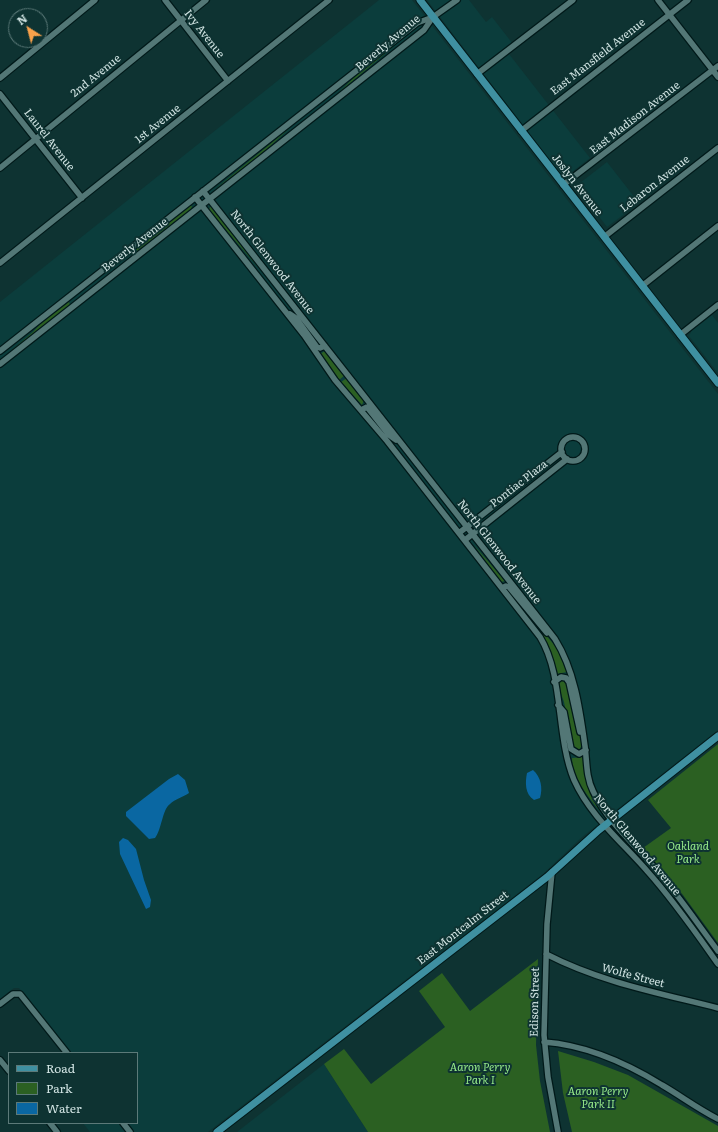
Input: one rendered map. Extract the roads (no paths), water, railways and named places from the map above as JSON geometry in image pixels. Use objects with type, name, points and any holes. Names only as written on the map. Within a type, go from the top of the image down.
[{"type":"main road","name":"Joslyn Avenue","points":[[420,0],[718,383]]},
{"type":"main road","name":"East Montcalm Street","points":[[217,1132],[552,872],[612,820],[718,736]]},
{"type":"street","points":[[0,78],[95,0]]},
{"type":"street","name":"Ivy Avenue","points":[[165,0],[228,81]]},
{"type":"street","name":"2nd Avenue","points":[[0,168],[206,0]]},
{"type":"street","name":"1st Avenue","points":[[0,263],[329,0]]},
{"type":"street","points":[[433,17],[457,0]]},
{"type":"street","points":[[477,74],[573,0]]},
{"type":"street","points":[[658,0],[718,77]]},
{"type":"street","name":"East Mansfield Avenue","points":[[521,131],[688,0]]},
{"type":"street","name":"Beverly Avenue","points":[[0,351],[417,23],[433,17]]},
{"type":"street","name":"Beverly Avenue","points":[[0,364],[424,30],[433,17]]},
{"type":"street","name":"East Madison Avenue","points":[[563,185],[718,66]]},
{"type":"street","name":"Laurel Avenue","points":[[0,94],[82,198]]},
{"type":"street","name":"Lebaron Avenue","points":[[604,237],[718,148]]},
{"type":"street","name":"North Glenwood Avenue","points":[[203,191],[555,639],[564,655],[572,676],[586,750],[590,785],[597,800],[612,820],[669,885],[718,951]]},
{"type":"street","name":"North Glenwood Avenue","points":[[195,197],[282,307],[327,369],[387,441],[543,642],[549,657],[574,779],[585,798],[606,825],[663,889],[718,964]]},
{"type":"street","points":[[642,286],[718,226]]},
{"type":"street","points":[[680,335],[718,305]]},
{"type":"street","name":"North Glenwood Avenue","points":[[282,307],[296,318],[317,347],[320,348],[325,346]]},
{"type":"street","name":"North Glenwood Avenue","points":[[361,410],[367,407],[389,435],[404,446]]},
{"type":"street","points":[[568,438],[577,438],[582,442],[585,448],[582,457],[576,460],[567,459],[562,452],[563,443],[568,438]]},
{"type":"street","name":"North Glenwood Avenue","points":[[387,441],[400,452],[420,478],[424,479],[428,477]]},
{"type":"street","name":"Pontiac Plaza","points":[[459,533],[562,452]]},
{"type":"street","name":"Pontiac Plaza","points":[[465,540],[567,459]]},
{"type":"street","name":"North Glenwood Avenue","points":[[502,588],[506,586],[509,587],[541,628],[555,639]]},
{"type":"street","name":"North Glenwood Avenue","points":[[554,682],[561,677],[566,678],[569,682],[578,725],[584,742]]},
{"type":"street","name":"North Glenwood Avenue","points":[[558,705],[564,712],[571,749],[576,754],[586,750]]},
{"type":"street","name":"Edison Street","points":[[552,872],[547,915],[544,1042],[548,1077],[558,1132]]},
{"type":"street","points":[[712,955],[718,951]]},
{"type":"street","name":"Wolfe Street","points":[[546,954],[579,970],[604,979],[718,1008]]},
{"type":"street","points":[[0,1004],[12,994],[17,993],[21,995],[66,1052]]},
{"type":"street","points":[[544,1042],[578,1049],[624,1065],[652,1079],[718,1119]]},
{"type":"street","points":[[0,1060],[8,1071]]},
{"type":"street","points":[[51,1124],[57,1132]]},
{"type":"street","points":[[124,1124],[130,1132]]},
{"type":"water","points":[[533,770],[540,779],[541,787],[540,798],[534,800],[527,791],[526,784],[527,773]]},
{"type":"water","points":[[178,774],[185,780],[189,793],[174,801],[167,807],[155,838],[149,839],[126,816],[126,812],[169,779]]},
{"type":"water","points":[[123,838],[128,840],[136,849],[151,900],[150,907],[146,909],[120,854],[119,842]]},
{"type":"park label","name":"Oakland Park","points":[[688,853]]},
{"type":"park label","name":"Aaron Perry Park I","points":[[480,1074]]},
{"type":"park label","name":"Aaron Perry Park II","points":[[598,1098]]}]
